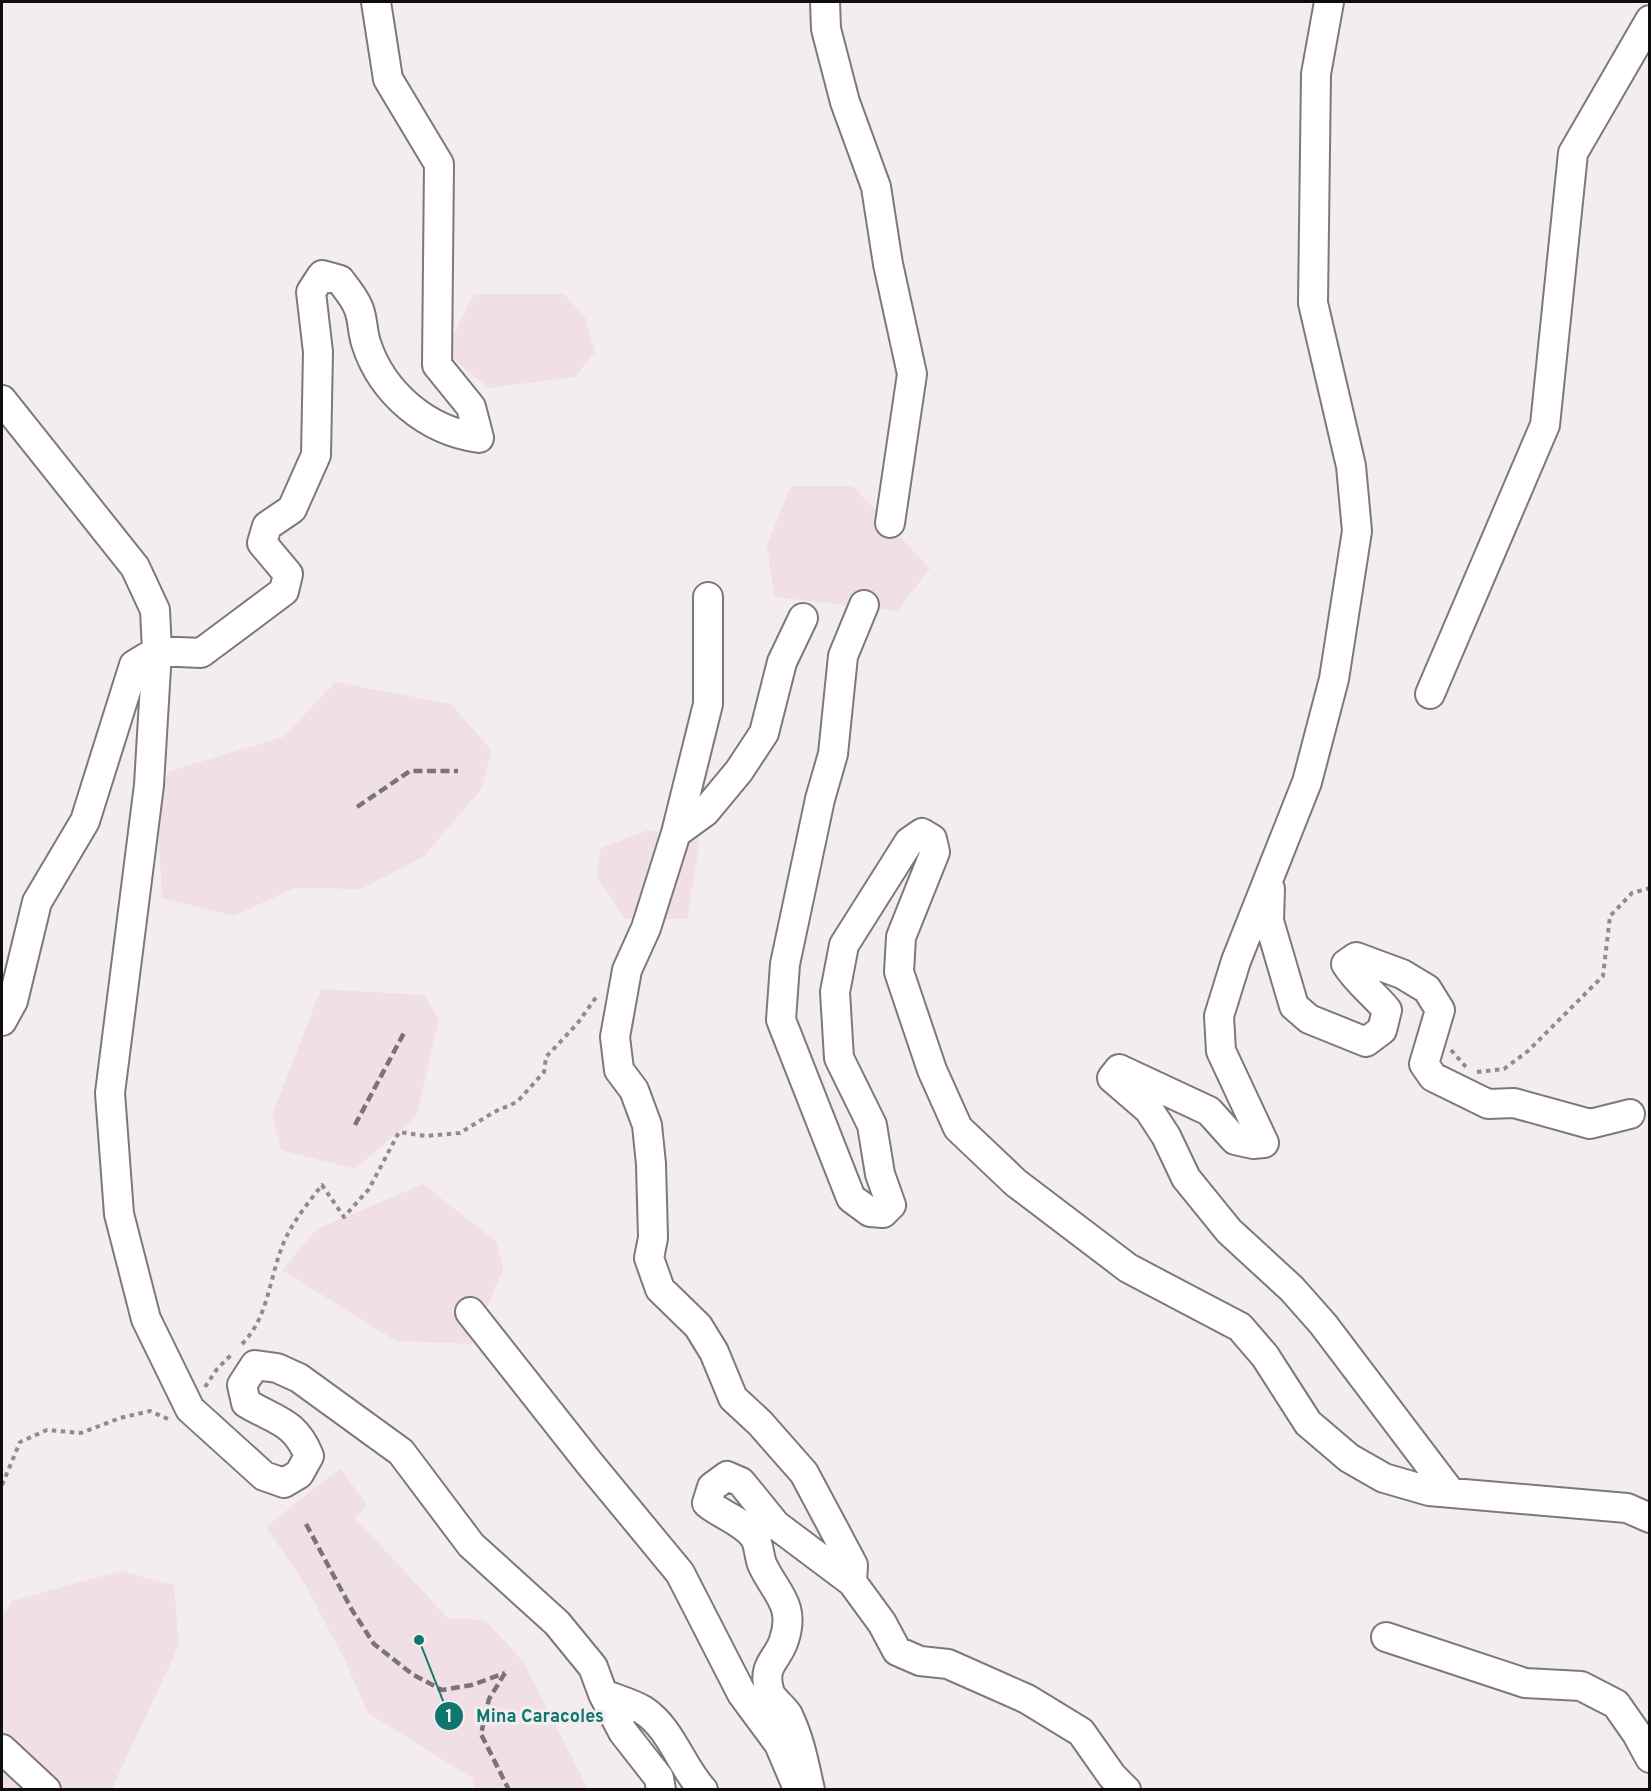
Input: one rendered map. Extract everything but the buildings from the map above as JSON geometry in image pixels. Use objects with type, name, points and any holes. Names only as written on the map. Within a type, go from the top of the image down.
[{"type":"lane","points":[[2,1021],[13,1001],[36,902],[85,821],[134,665],[157,651],[201,653],[284,591],[288,574],[262,543],[267,526],[292,509],[316,455],[318,352],[311,292],[322,275],[340,280],[359,308],[366,342],[375,364],[396,396],[426,419],[454,434],[479,438],[471,408],[437,365],[439,164],[388,79],[376,2]]},
{"type":"lane","points":[[825,2],[826,29],[845,102],[876,188],[888,264],[912,374],[890,523]]},
{"type":"lane","points":[[1329,2],[1316,74],[1313,303],[1351,466],[1357,531],[1334,679],[1308,782],[1236,961],[1219,1016],[1221,1051],[1264,1143],[1253,1144],[1235,1140],[1209,1111],[1119,1069],[1112,1078],[1149,1110],[1166,1136],[1185,1178],[1228,1231],[1292,1289],[1323,1324],[1451,1493]]},
{"type":"lane","points":[[1431,694],[1545,425],[1573,153],[1650,20]]},
{"type":"lane","points":[[2,400],[135,567],[155,610],[157,651],[149,785],[110,1093],[119,1214],[146,1319],[190,1409],[264,1476],[284,1483],[299,1474],[309,1456],[303,1441],[293,1428],[246,1403],[242,1385],[255,1365],[277,1368],[299,1378],[401,1452],[471,1545],[557,1623],[593,1666],[603,1694],[623,1732],[659,1778],[661,1790]]},
{"type":"lane","points":[[708,597],[708,705],[676,833],[646,928],[627,970],[615,1037],[619,1070],[634,1090],[647,1125],[651,1164],[652,1217],[649,1258],[660,1289],[698,1326],[714,1352],[733,1398],[760,1423],[804,1473],[853,1565],[852,1582]]},
{"type":"lane","points":[[864,605],[843,656],[833,754],[820,799],[785,964],[781,1020],[851,1198],[870,1212],[883,1214],[891,1204],[880,1174],[872,1125],[839,1059],[835,992],[844,945],[909,842],[922,833],[932,839],[934,852],[901,937],[899,972],[932,1070],[958,1128],[1016,1183],[1128,1268],[1239,1328],[1265,1356],[1308,1423],[1348,1458],[1384,1478],[1429,1491],[1627,1509],[1650,1518]]},
{"type":"lane","points":[[676,833],[705,812],[740,771],[764,733],[782,662],[803,618]]},
{"type":"lane","points":[[1270,875],[1269,921],[1294,1006],[1309,1019],[1366,1042],[1382,1030],[1387,1010],[1373,993],[1353,976],[1346,964],[1356,957],[1402,974],[1427,989],[1440,1010],[1424,1064],[1433,1077],[1488,1104],[1514,1103],[1590,1124],[1630,1114]]},
{"type":"lane","points":[[470,1312],[680,1573],[742,1694],[779,1744],[799,1790]]},
{"type":"lane","points":[[810,1790],[800,1738],[784,1709],[769,1691],[768,1666],[784,1641],[789,1617],[784,1600],[762,1564],[755,1538],[742,1525],[720,1514],[707,1503],[712,1487],[726,1476],[741,1482],[776,1525],[852,1582],[882,1623],[897,1651],[920,1661],[948,1664],[1027,1699],[1081,1732],[1112,1776],[1126,1790]]},
{"type":"lane","points":[[1386,1637],[1525,1683],[1581,1686],[1616,1704],[1650,1758]]},
{"type":"lane","points":[[603,1694],[644,1711],[667,1736],[691,1777],[703,1790]]},
{"type":"lane","points":[[2,1749],[46,1790]]},
{"type":"path","points":[[1434,1028],[1471,1072],[1504,1069],[1528,1051],[1603,976],[1610,916],[1632,892],[1650,888]]},
{"type":"path","points":[[2,1485],[20,1442],[47,1430],[81,1433],[120,1418],[150,1411],[178,1423],[217,1369],[252,1335],[262,1316],[282,1245],[322,1185],[344,1217],[369,1189],[399,1132],[426,1136],[460,1133],[494,1112],[517,1102],[544,1072],[546,1058],[577,1024],[602,989],[627,970]]},
{"type":"shaded area","points":[[474,294],[564,294],[585,317],[595,352],[575,377],[488,388],[451,356],[452,338]]},
{"type":"shaded area","points":[[791,486],[853,486],[930,569],[897,611],[774,597],[767,545]]},
{"type":"shaded area","points":[[335,682],[451,704],[492,751],[481,790],[423,857],[361,889],[294,888],[234,916],[162,898],[157,806],[169,771],[283,737]]},
{"type":"shaded area","points":[[648,830],[700,839],[687,919],[625,919],[596,876],[601,848]]},
{"type":"shaded area","points":[[321,989],[425,995],[439,1021],[416,1117],[355,1169],[281,1150],[272,1115]]},
{"type":"shaded area","points":[[423,1184],[497,1242],[503,1269],[472,1344],[396,1341],[282,1270],[317,1229]]},
{"type":"shaded area","points":[[340,1468],[367,1505],[355,1518],[448,1618],[485,1620],[523,1661],[588,1789],[475,1789],[472,1778],[368,1713],[346,1663],[306,1586],[266,1527]]},
{"type":"shaded area","points":[[120,1571],[174,1585],[179,1645],[112,1789],[2,1789],[2,1617],[12,1601]]},
{"type":"railway","points":[[357,807],[410,771],[458,771]]},
{"type":"railway","points":[[355,1125],[405,1031]]},
{"type":"railway","points":[[306,1524],[352,1610],[374,1644],[412,1674],[442,1690],[472,1685],[505,1673]]},
{"type":"railway","points":[[505,1673],[489,1699],[481,1734],[509,1790]]},
{"type":"place","name":"Mina Caracoles","points":[[419,1640]]}]
